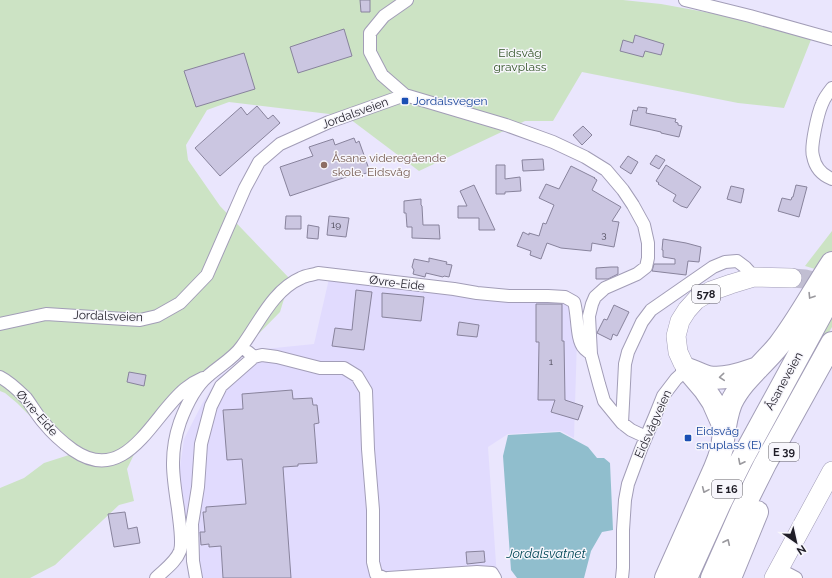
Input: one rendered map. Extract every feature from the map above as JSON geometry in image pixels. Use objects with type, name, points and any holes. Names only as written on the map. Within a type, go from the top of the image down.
[{"type":"highway","points":[[666,578],[715,468],[721,450],[724,427],[729,409],[736,394],[786,335],[832,263]]},
{"type":"highway","name":"Åsaneveien","points":[[686,578],[741,461],[832,294]]},
{"type":"highway","name":"Åsaneveien","points":[[712,578],[765,464],[832,343]]},
{"type":"highway","name":"E 39","points":[[730,578],[774,471],[832,365]]},
{"type":"highway","points":[[688,369],[708,377],[717,377],[731,376],[758,368]]},
{"type":"highway","points":[[688,369],[713,402],[724,427]]},
{"type":"main road","name":"578","points":[[688,369],[683,363],[678,352],[676,336],[680,321],[696,300],[711,291],[754,277],[792,278]]},
{"type":"main road","points":[[777,574],[832,471]]},
{"type":"street","points":[[404,95],[382,75],[370,52],[370,33],[384,16],[407,0]]},
{"type":"street","points":[[684,0],[750,16],[832,39]]},
{"type":"street","points":[[832,88],[828,92],[822,104],[813,139],[812,155],[816,166],[825,176],[832,179]]},
{"type":"street","name":"Jordalsveien","points":[[0,324],[46,314],[140,320],[157,316],[180,303],[207,274],[245,188],[259,162],[280,144],[329,122],[404,95],[506,125],[553,142],[585,157],[606,170],[623,190],[644,226],[648,243],[648,258],[646,267],[637,274],[606,288],[595,298],[592,304],[590,316],[591,354],[604,400],[622,423],[631,430],[646,437]]},
{"type":"street","points":[[622,423],[625,364],[628,352],[642,322],[651,310],[713,267],[725,262],[737,261],[754,277]]},
{"type":"street","name":"Øvre-Eide","points":[[156,578],[177,558],[181,550],[172,463],[173,449],[179,424],[185,410],[196,389],[206,377],[241,348],[276,298],[288,286],[301,277],[318,274],[509,296],[565,297],[574,302],[579,337],[583,348],[591,354]]},
{"type":"street","points":[[241,348],[254,357]]},
{"type":"street","points":[[196,578],[193,560],[192,524],[198,487],[201,444],[211,406],[221,386],[254,357],[262,355],[320,368],[344,368],[357,376],[366,391],[368,449],[373,510],[373,562],[376,574],[384,578]]},
{"type":"street","name":"Eidsvågveien","points":[[622,578],[623,530],[625,500],[628,484],[663,396],[676,379],[688,369]]},
{"type":"street","name":"Øvre-Eide","points":[[0,377],[15,388],[26,399],[44,423],[67,445],[84,456],[92,459],[103,460],[120,456],[136,445],[175,398],[194,382],[206,377]]},
{"type":"street","points":[[388,578],[477,572],[492,573],[495,578]]},
{"type":"street","points":[[777,574],[796,578]]},
{"type":"shaded area","points":[[331,270],[578,306],[574,438],[561,431],[508,434],[488,447],[497,578],[189,578],[177,488],[184,439],[202,404],[218,378],[255,350],[314,344]]},
{"type":"green space","name":"Eidsvåg gravplass","points":[[0,0],[623,0],[661,4],[814,32],[784,108],[738,103],[582,72],[553,121],[525,121],[419,171],[346,116],[229,102],[207,110],[186,145],[188,160],[220,206],[290,279],[280,312],[237,356],[164,412],[140,442],[127,469],[134,501],[119,505],[55,565],[30,578],[0,578],[0,488],[24,478],[44,463],[69,455],[17,403],[5,393],[0,391]]},
{"type":"green space","points":[[832,231],[832,274],[805,266]]},
{"type":"green space","points":[[832,312],[832,327],[812,363],[704,578],[697,578],[751,459]]},
{"type":"water","name":"Jordalsvatnet","points":[[560,432],[588,447],[597,458],[604,458],[610,463],[613,530],[602,532],[591,551],[584,578],[517,578],[511,570],[503,456],[508,435]]},
{"type":"building","points":[[360,0],[370,0],[370,12],[361,12]]},
{"type":"building","points":[[344,29],[352,56],[298,73],[290,47]]},
{"type":"building","points":[[635,35],[664,44],[661,55],[645,51],[643,57],[620,51],[623,40],[633,43]]},
{"type":"building","points":[[244,53],[255,89],[196,107],[184,71]]},
{"type":"building","points":[[257,106],[268,119],[273,115],[280,123],[220,176],[195,148],[241,107],[247,115]]},
{"type":"building","points":[[638,107],[647,108],[646,113],[676,119],[675,122],[682,126],[679,137],[630,125],[633,110],[637,111]]},
{"type":"building","points":[[583,126],[592,135],[582,145],[573,135]]},
{"type":"building","points":[[354,138],[356,143],[359,141],[370,172],[353,177],[352,175],[290,196],[280,167],[313,156],[309,147],[333,139],[335,145]]},
{"type":"building","points":[[656,155],[665,160],[659,169],[650,164]]},
{"type":"building","points":[[628,156],[638,162],[631,174],[620,167]]},
{"type":"building","points":[[543,159],[544,170],[523,171],[522,160]]},
{"type":"building","points":[[496,165],[505,165],[505,179],[520,177],[521,191],[496,194]]},
{"type":"building","points":[[666,165],[701,187],[687,208],[673,201],[676,195],[658,184],[659,183],[656,181]]},
{"type":"building","points":[[571,166],[595,178],[597,180],[592,190],[621,207],[612,221],[619,222],[614,247],[592,243],[591,251],[561,248],[547,243],[541,259],[530,255],[531,251],[517,246],[523,232],[529,235],[529,233],[539,236],[543,223],[546,224],[554,205],[539,198],[546,184],[559,189]]},
{"type":"building","points":[[474,185],[495,230],[479,230],[479,218],[458,218],[458,206],[467,206],[460,191]]},
{"type":"building","points":[[796,185],[807,187],[799,217],[778,211],[782,198],[791,200]]},
{"type":"building","points":[[731,186],[744,189],[741,203],[727,199]]},
{"type":"building","points":[[421,199],[423,225],[439,225],[440,239],[412,238],[412,227],[407,227],[406,213],[404,213],[404,201]]},
{"type":"building","points":[[286,216],[301,216],[301,229],[285,229]]},
{"type":"building","points":[[329,216],[349,218],[346,237],[327,235]]},
{"type":"building","points":[[308,225],[319,227],[318,239],[307,238]]},
{"type":"building","points":[[663,239],[701,247],[699,262],[688,261],[686,275],[652,271],[654,264],[675,264],[675,259],[663,257]]},
{"type":"building","points":[[429,258],[447,262],[446,264],[452,265],[449,277],[426,273],[425,277],[413,274],[414,270],[412,267],[414,259],[429,262]]},
{"type":"building","points":[[618,267],[618,274],[608,279],[596,279],[596,268]]},
{"type":"building","points":[[356,290],[372,292],[364,350],[332,346],[335,328],[352,330]]},
{"type":"building","points":[[382,293],[424,297],[421,321],[382,317]]},
{"type":"building","points":[[536,304],[562,304],[565,400],[583,406],[578,420],[551,412],[555,400],[538,400],[539,342],[536,342]]},
{"type":"building","points":[[614,305],[629,312],[617,336],[613,334],[611,340],[597,333],[604,319],[607,320]]},
{"type":"building","points":[[459,322],[479,325],[477,337],[457,335]]},
{"type":"building","points":[[129,372],[146,375],[144,386],[127,382]]},
{"type":"building","points":[[292,390],[293,399],[312,398],[313,405],[317,405],[319,423],[314,424],[317,463],[298,464],[298,466],[283,467],[291,578],[223,578],[221,546],[209,547],[209,544],[201,545],[200,532],[205,532],[203,512],[206,512],[206,507],[246,504],[242,459],[227,460],[223,410],[243,409],[242,394]]},
{"type":"building","points":[[125,512],[128,529],[137,527],[140,543],[114,547],[108,514]]},
{"type":"building","points":[[484,551],[485,562],[467,564],[466,552]]},
{"type":"tunnel","points":[[792,278],[805,279],[832,286]]},
{"type":"place","name":"Jordalsvegen","points":[[405,101]]},
{"type":"place","name":"Åsane videregående skole, Eidsvåg","points":[[324,165]]},
{"type":"place","name":"Eidsvåg snuplass (E)","points":[[688,438]]}]
